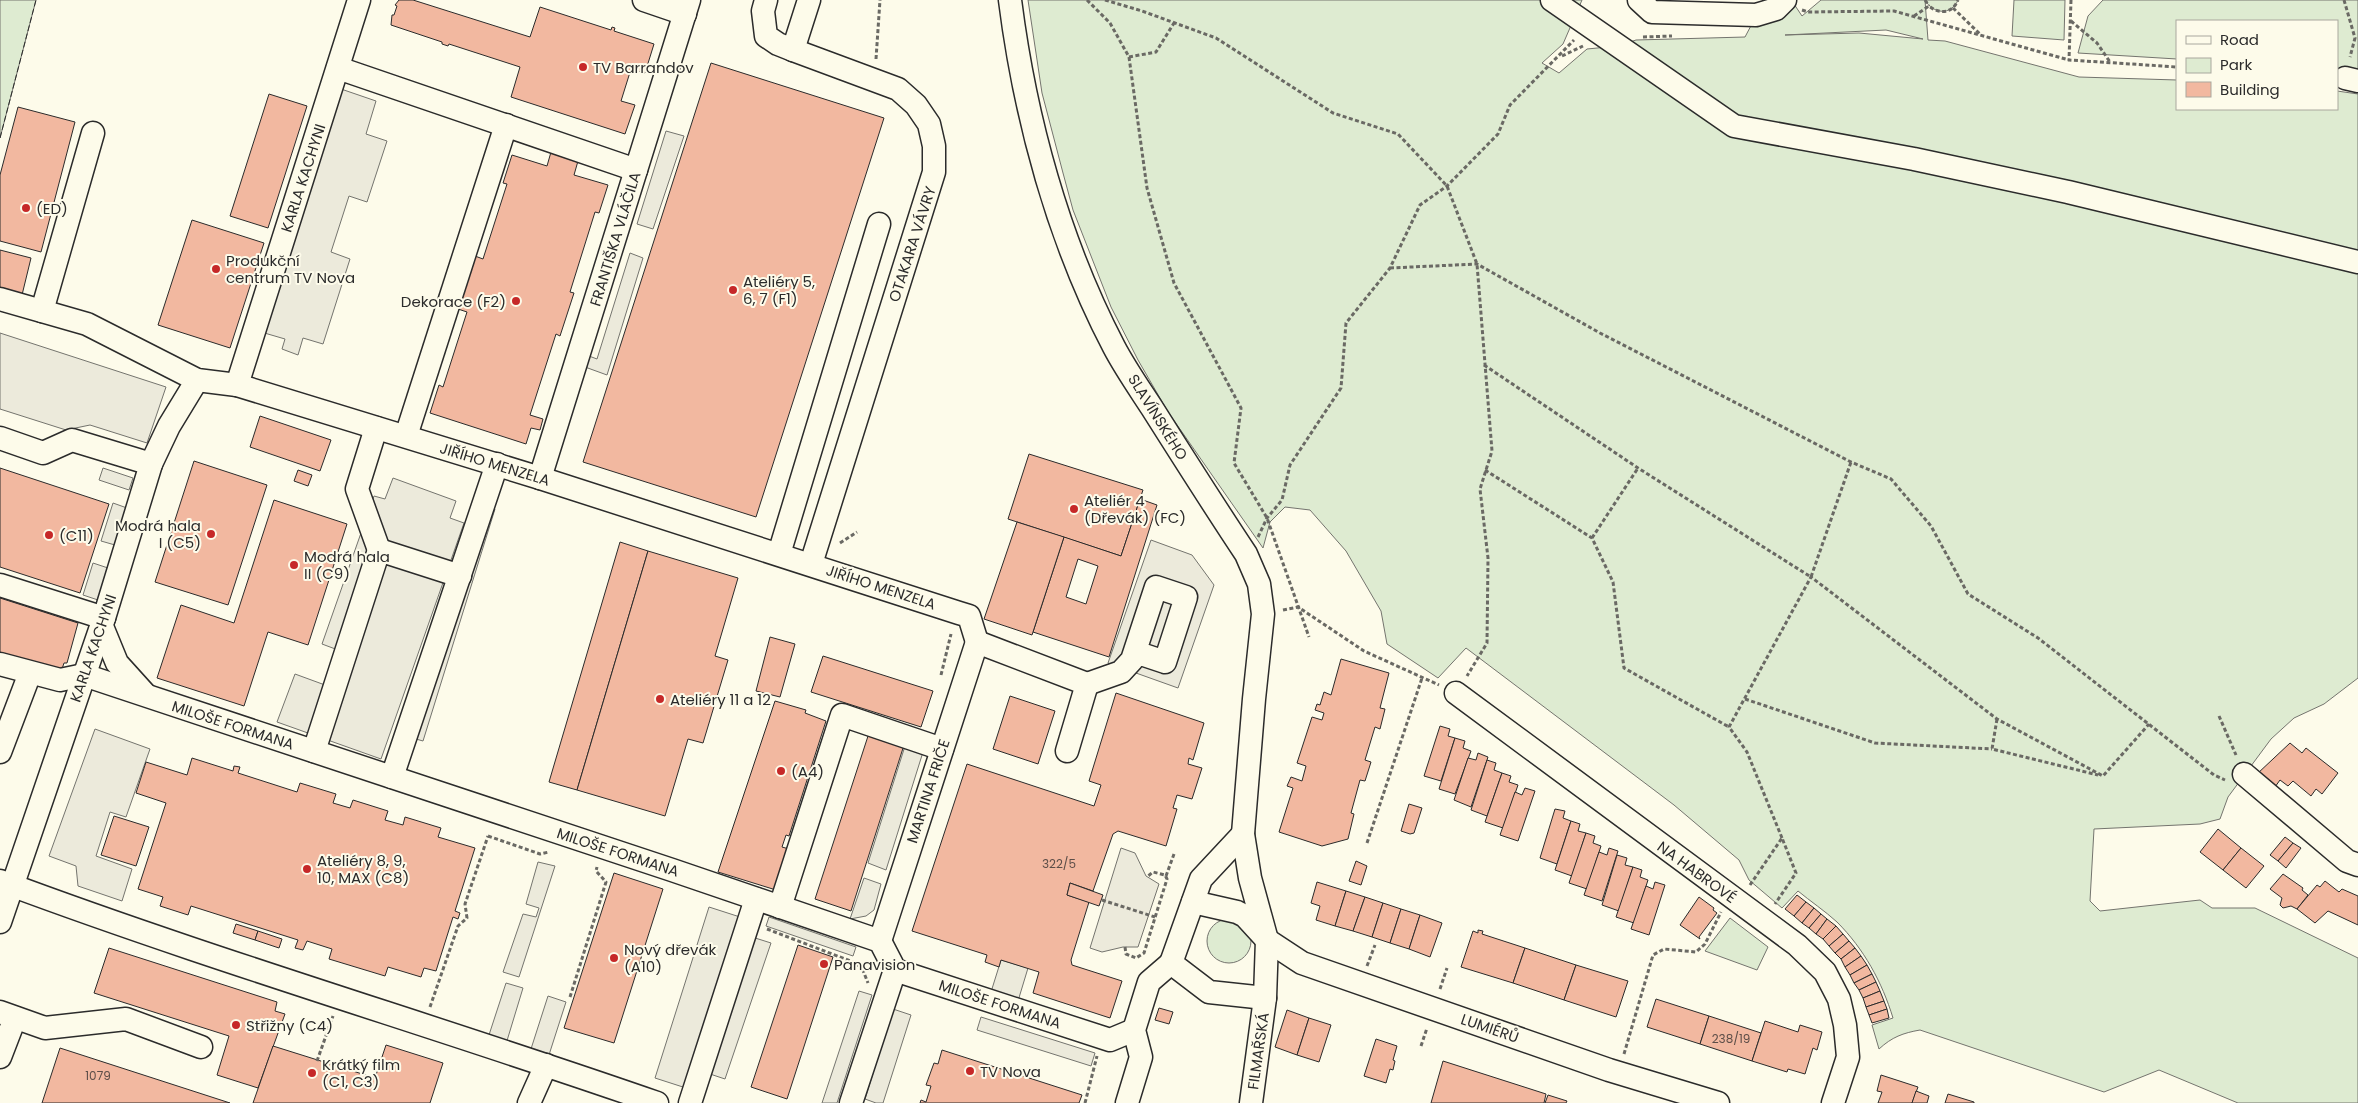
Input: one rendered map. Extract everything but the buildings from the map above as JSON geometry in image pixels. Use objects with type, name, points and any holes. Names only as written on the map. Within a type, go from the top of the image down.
[{"type":"street","name":"KARLA KACHYNI","points":[[237,385],[359,0]]},
{"type":"street","points":[[644,0],[687,7]]},
{"type":"street","name":"OTAKARA VÁVRY","points":[[766,0],[763,11],[766,36],[778,44],[898,89],[916,105],[929,124],[934,146],[934,172],[811,564]]},
{"type":"street","points":[[793,50],[809,0]]},
{"type":"street","name":"SLAVÍNSKÉHO","points":[[1010,0],[1017,52],[1035,130],[1058,212],[1083,279],[1114,347],[1246,554],[1259,584],[1263,614],[1243,834],[1250,878],[1267,940]]},
{"type":"street","points":[[1552,0],[1734,126],[1914,160],[2068,192],[2358,262]]},
{"type":"street","points":[[1639,0],[1652,12],[1756,15],[1776,10],[1784,1]]},
{"type":"street","name":"FRANTIŠKA VLÁČILA","points":[[540,478],[687,7]]},
{"type":"street","points":[[338,68],[636,170]]},
{"type":"street","points":[[406,436],[506,125]]},
{"type":"street","points":[[42,311],[86,190],[93,134]]},
{"type":"street","points":[[779,554],[879,224]]},
{"type":"street","name":"JIŘÍHO MENZELA","points":[[0,299],[42,311],[88,320],[197,380],[237,385],[406,436],[811,564],[968,616],[977,642]]},
{"type":"street","name":"KARLA KACHYNI","points":[[0,922],[6,884],[103,621],[151,464],[169,426],[197,380]]},
{"type":"street","points":[[832,380],[865,391]]},
{"type":"street","points":[[314,751],[379,550],[356,489],[376,428]]},
{"type":"street","points":[[0,438],[43,453],[72,440],[151,464]]},
{"type":"street","points":[[392,777],[497,464]]},
{"type":"street","points":[[379,550],[460,576]]},
{"type":"street","points":[[0,585],[103,621],[117,664],[148,696]]},
{"type":"street","points":[[977,642],[1087,684],[1121,672],[1132,660],[1135,652]]},
{"type":"street","name":"MARTINA FRIČE","points":[[880,941],[977,642]]},
{"type":"street","points":[[0,664],[60,680],[84,675]]},
{"type":"street","points":[[0,752],[30,673]]},
{"type":"street","name":"MILOŠE FORMANA","points":[[84,675],[496,812],[753,909],[780,907],[880,941]]},
{"type":"street","points":[[1067,751],[1087,684]]},
{"type":"street","name":"NA HABROVÉ","points":[[1456,693],[1797,945],[1825,972],[1839,999],[1845,1025],[1848,1057],[1833,1103]]},
{"type":"street","points":[[780,907],[842,715],[942,749]]},
{"type":"street","points":[[2236,778],[2347,861],[2358,865]]},
{"type":"street","points":[[1127,1103],[1141,1057],[1134,1030],[1149,982],[1171,964],[1201,879],[1243,834]]},
{"type":"street","points":[[6,884],[172,944],[338,999],[422,1024],[657,1103]]},
{"type":"street","name":"LUMIÉRŮ","points":[[1193,902],[1237,912],[1245,916],[1267,940],[1302,963],[1618,1072],[1718,1103]]},
{"type":"street","points":[[690,1103],[753,909]]},
{"type":"street","name":"FILMAŘSKÁ","points":[[1251,1103],[1265,998],[1267,940]]},
{"type":"street","points":[[850,1103],[895,970],[880,941]]},
{"type":"street","points":[[1171,964],[1210,992],[1265,998]]},
{"type":"street","name":"MILOŠE FORMANA","points":[[895,970],[1110,1040],[1134,1030]]},
{"type":"street","points":[[0,1057],[7,1015],[45,1028],[126,1018],[201,1047]]},
{"type":"street","points":[[529,1103],[546,1065]]},
{"type":"path","points":[[875,80],[880,0]]},
{"type":"path","points":[[1087,0],[1110,23],[1129,57],[1147,188],[1174,283],[1241,408],[1234,463],[1267,518],[1309,637]]},
{"type":"path","points":[[1105,0],[1216,38],[1333,113],[1398,134],[1447,186],[1477,264],[1492,451],[1480,489],[1488,558],[1487,643],[1456,693]]},
{"type":"path","points":[[1925,0],[1929,6],[1940,12],[1953,8],[1958,0]]},
{"type":"path","points":[[2069,60],[2071,0]]},
{"type":"path","points":[[2344,0],[2354,38],[2351,80]]},
{"type":"path","points":[[1784,1],[1808,12],[1894,11],[2069,60],[2176,67]]},
{"type":"path","points":[[1914,16],[1929,6]]},
{"type":"path","points":[[1953,8],[1982,35]]},
{"type":"path","points":[[2070,20],[2097,44],[2110,62]]},
{"type":"path","points":[[1129,57],[1156,52],[1174,23]]},
{"type":"path","points":[[1267,518],[1282,500],[1290,465],[1341,388],[1346,323],[1390,268],[1420,205],[1447,186],[1498,134],[1510,105],[1555,61],[1573,49],[1607,39],[1677,35]]},
{"type":"path","points":[[1390,268],[1477,264],[1600,333],[1851,462],[1891,479],[1931,526],[1968,594],[2038,638],[2214,774],[2236,778],[2219,716]]},
{"type":"path","points":[[1484,364],[1638,468],[1811,577],[1997,719],[2103,776]]},
{"type":"path","points":[[1729,727],[1811,577],[1851,462]]},
{"type":"path","points":[[1592,538],[1638,468]]},
{"type":"path","points":[[1486,470],[1592,538],[1613,582],[1624,668],[1729,727],[1747,752],[1796,873],[1764,921]]},
{"type":"path","points":[[836,546],[857,532]]},
{"type":"path","points":[[1263,614],[1298,607],[1364,650],[1422,678],[1367,844]]},
{"type":"path","points":[[1745,699],[1875,742],[1992,749],[2103,776]]},
{"type":"path","points":[[1992,749],[1997,719]]},
{"type":"path","points":[[2103,776],[2149,724]]},
{"type":"path","points":[[433,1000],[458,926],[467,918],[465,904],[496,812]]},
{"type":"path","points":[[488,836],[540,854],[555,850]]},
{"type":"path","points":[[1618,1072],[1653,955],[1664,949],[1696,952],[1705,944],[1710,930],[1782,838]]},
{"type":"path","points":[[1125,947],[1124,951],[1128,955],[1136,958],[1142,955],[1174,854]]},
{"type":"path","points":[[590,861],[603,865]]},
{"type":"path","points":[[570,997],[606,882],[596,872],[598,864]]},
{"type":"path","points":[[1147,877],[1154,872],[1166,877]]},
{"type":"path","points":[[1102,900],[1155,917]]},
{"type":"path","points":[[753,909],[769,930],[853,962],[862,968],[868,979],[869,989],[886,994]]},
{"type":"path","points":[[1366,968],[1375,945]]},
{"type":"path","points":[[317,1061],[338,999]]},
{"type":"path","points":[[1085,1103],[1099,1051]]},
{"type":"green space","points":[[0,0],[36,0],[0,138]]},
{"type":"green space","points":[[1028,0],[1582,0],[1563,44],[1542,63],[1559,73],[1587,49],[1618,46],[1636,40],[1745,37],[1754,20],[1794,4],[1802,16],[1821,0],[1925,0],[1928,40],[1945,41],[2079,77],[2176,80],[2176,110],[2338,110],[2338,91],[2358,94],[2358,678],[2324,704],[2294,718],[2271,739],[2228,797],[2220,819],[2200,824],[2094,829],[2090,901],[2100,911],[2200,900],[2212,908],[2255,908],[2358,958],[2358,1103],[2238,1103],[2159,1070],[2104,1092],[1920,1030],[1898,1036],[1888,1041],[1879,1049],[1872,1025],[1893,1018],[1889,1005],[1878,979],[1856,943],[1828,914],[1798,891],[1782,908],[1749,880],[1739,860],[1674,805],[1466,648],[1438,678],[1387,644],[1381,611],[1346,551],[1310,510],[1285,507],[1270,522],[1263,548],[1168,412],[1138,360],[1111,307],[1073,210],[1042,93]],"holes":[[[1886,30],[1923,39],[1859,33],[1785,35]]]},
{"type":"green space","points":[[1925,0],[1958,0],[1951,9],[1942,11],[1928,5]]},
{"type":"green space","points":[[2014,0],[2065,0],[2064,40],[2012,36]]},
{"type":"green space","points":[[2103,0],[2358,0],[2358,74],[2338,69],[2338,20],[2176,20],[2176,59],[2078,53],[2088,16]]},
{"type":"green space","points":[[1730,918],[1768,947],[1757,970],[1705,951]]},
{"type":"green space","points":[[1233,919],[1245,925],[1250,932],[1250,950],[1245,957],[1238,962],[1225,963],[1217,960],[1210,953],[1207,937],[1210,929],[1217,922]]},
{"type":"shaded area","points":[[341,89],[376,101],[366,134],[387,141],[367,202],[349,196],[331,252],[350,259],[323,344],[303,338],[298,355],[282,349],[285,339],[261,332]]},
{"type":"shaded area","points":[[666,131],[684,136],[653,229],[637,224]]},
{"type":"shaded area","points":[[630,253],[643,258],[607,375],[585,367],[589,356],[597,359]]},
{"type":"shaded area","points":[[0,333],[166,387],[147,443],[90,425],[66,430],[0,409]]},
{"type":"shaded area","points":[[103,468],[133,478],[129,490],[99,480]]},
{"type":"shaded area","points":[[393,478],[456,501],[450,518],[464,523],[381,759],[277,722],[295,674],[325,685],[338,650],[322,644],[374,496],[385,499]]},
{"type":"shaded area","points":[[113,503],[127,508],[115,545],[101,541]]},
{"type":"shaded area","points":[[488,507],[495,509],[423,741],[416,739]]},
{"type":"shaded area","points":[[1151,540],[1192,555],[1214,585],[1178,688],[1108,663]]},
{"type":"shaded area","points":[[93,563],[108,568],[98,600],[83,595]]},
{"type":"shaded area","points":[[95,729],[150,749],[126,817],[110,812],[96,856],[132,869],[122,901],[78,886],[76,866],[49,856]]},
{"type":"shaded area","points":[[905,746],[923,752],[886,870],[868,863]]},
{"type":"shaded area","points":[[1121,848],[1135,853],[1146,876],[1159,884],[1138,947],[1123,947],[1102,952],[1090,948]]},
{"type":"shaded area","points":[[538,862],[555,866],[519,977],[503,972],[523,914],[536,917],[539,908],[526,904]]},
{"type":"shaded area","points":[[864,878],[881,884],[874,910],[866,916],[850,919]]},
{"type":"shaded area","points":[[709,907],[740,917],[686,1088],[655,1078]]},
{"type":"shaded area","points":[[769,917],[856,947],[853,956],[766,926]]},
{"type":"shaded area","points":[[752,937],[771,943],[725,1079],[707,1073]]},
{"type":"shaded area","points":[[1001,960],[1028,968],[1018,1001],[991,992]]},
{"type":"shaded area","points":[[506,983],[523,988],[506,1044],[488,1038]]},
{"type":"shaded area","points":[[859,991],[872,995],[837,1103],[822,1103]]},
{"type":"shaded area","points":[[548,996],[566,1002],[548,1058],[530,1052]]},
{"type":"shaded area","points":[[893,1009],[911,1015],[883,1103],[876,1103],[865,1099]]},
{"type":"shaded area","points":[[981,1017],[1095,1053],[1091,1066],[977,1030]]},
{"type":"fence","points":[[0,138],[36,0]]},
{"type":"place","name":"TV Barrandov","points":[[583,67]]},
{"type":"place","name":"(ED)","points":[[26,208]]},
{"type":"place","name":"Produkční centrum TV Nova","points":[[216,269]]},
{"type":"place","name":"Ateliéry 5, 6, 7 (F1)","points":[[733,290]]},
{"type":"place","name":"Dekorace (F2)","points":[[516,301]]},
{"type":"place","name":"Ateliér 4 (Dřevák) (FC)","points":[[1074,509]]},
{"type":"place","name":"Modrá hala I (C5)","points":[[211,534]]},
{"type":"place","name":"(C11)","points":[[49,535]]},
{"type":"place","name":"Modrá hala II (C9)","points":[[294,565]]},
{"type":"place","name":"Ateliéry 11 a 12","points":[[660,699]]},
{"type":"place","name":"(A4)","points":[[781,771]]},
{"type":"place","name":"Ateliéry 8, 9, 10, MAX (C8)","points":[[307,869]]},
{"type":"place","name":"Nový dřevák (A10)","points":[[614,958]]},
{"type":"place","name":"Panavision","points":[[824,964]]},
{"type":"place","name":"Střižny (C4)","points":[[236,1025]]},
{"type":"place","name":"TV Nova","points":[[970,1071]]},
{"type":"place","name":"Krátký film (C1, C3)","points":[[312,1073]]}]
